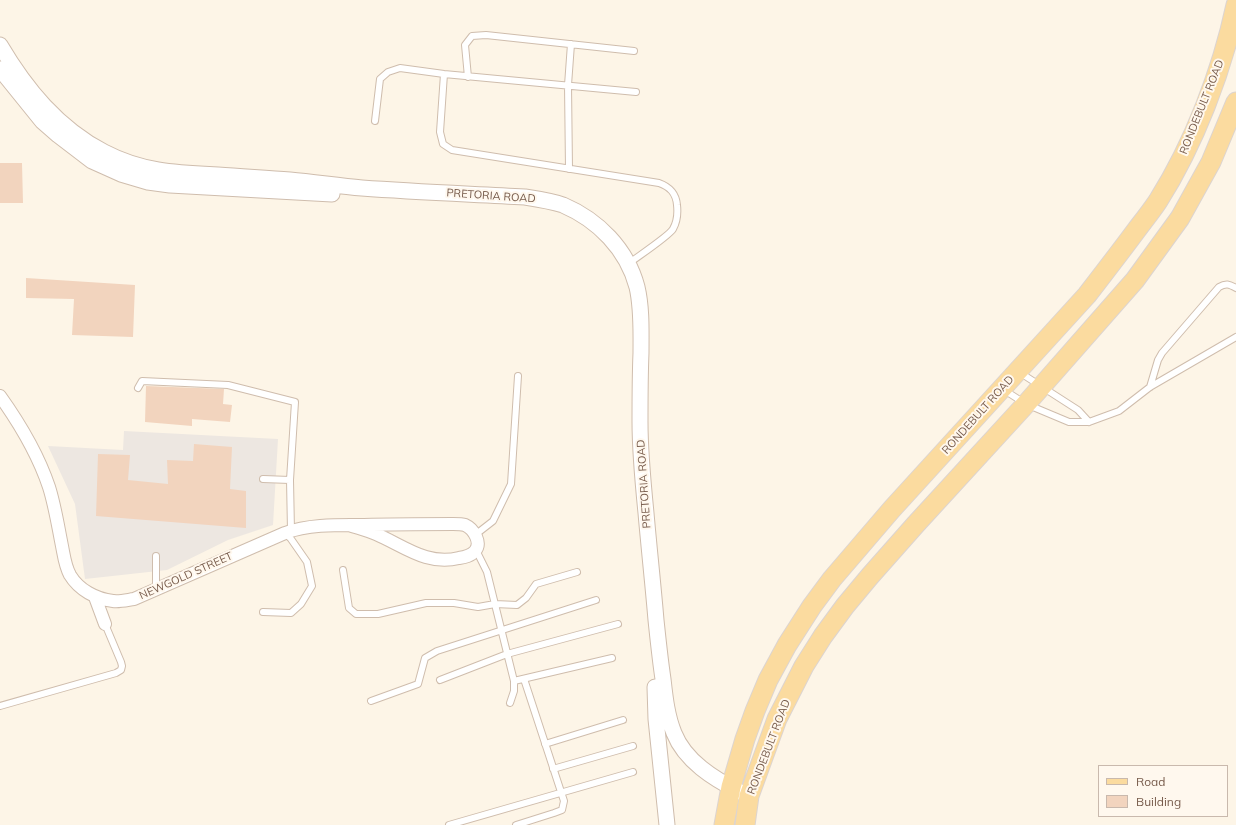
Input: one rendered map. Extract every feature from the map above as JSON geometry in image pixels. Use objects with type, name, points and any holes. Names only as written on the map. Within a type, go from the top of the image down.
[{"type":"main road","name":"RONDEBULT ROAD","points":[[724,825],[731,787],[745,739],[768,680],[787,645],[812,606],[832,579],[892,509],[1087,295],[1158,201],[1190,143],[1208,98],[1225,50],[1235,7]]},
{"type":"main road","name":"RONDEBULT ROAD","points":[[745,825],[749,796],[777,719],[804,666],[823,636],[870,576],[1079,345],[1135,280],[1180,218],[1211,162],[1236,102]]},
{"type":"street","name":"PRETORIA ROAD","points":[[1,49],[42,105],[61,123],[99,150],[123,161],[150,169],[161,177]]},
{"type":"street","name":"PRETORIA ROAD","points":[[0,69],[42,121],[68,144],[92,161],[121,174],[148,182],[178,173],[292,180],[362,188],[525,197],[562,205],[584,215],[603,230],[615,251],[628,264],[637,287],[641,333],[640,423],[645,544]]},
{"type":"street","name":"PRETORIA ROAD","points":[[615,251],[629,297],[635,456],[657,666]]},
{"type":"street","name":"NEWGOLD STREET","points":[[0,396],[24,431],[49,487],[55,507],[65,561],[71,575],[81,588],[95,597],[114,601],[134,599],[288,532],[314,527],[350,525],[453,524],[464,525],[470,528],[475,534]]},
{"type":"street","points":[[350,525],[376,534],[427,558],[442,561],[469,556],[476,550],[478,544],[475,534]]},
{"type":"street","points":[[95,597],[105,624]]},
{"type":"street","points":[[657,666],[667,711],[674,733],[682,749],[704,770],[731,787],[749,796]]},
{"type":"street","points":[[657,666],[656,719],[667,825]]},
{"type":"lane","points":[[468,77],[465,45],[472,36],[486,35],[634,51]]},
{"type":"lane","points":[[569,169],[568,85],[571,44]]},
{"type":"lane","points":[[375,121],[380,80],[388,72],[400,68],[468,77],[636,92]]},
{"type":"lane","points":[[444,74],[440,132],[443,144],[452,150],[659,183],[672,190],[677,201],[678,212],[672,231],[628,264]]},
{"type":"lane","points":[[1150,387],[1158,360],[1162,353],[1219,287],[1224,284],[1230,284],[1236,288]]},
{"type":"lane","points":[[1002,389],[1026,404],[1069,422],[1089,422],[1119,411],[1150,387],[1236,337]]},
{"type":"lane","points":[[1018,371],[1078,410],[1089,422]]},
{"type":"lane","points":[[475,534],[493,521],[511,484],[518,376]]},
{"type":"lane","points":[[138,388],[142,381],[228,385],[295,402],[288,532],[291,539],[307,562],[312,586],[301,604],[291,612],[263,612]]},
{"type":"lane","points":[[263,479],[290,480]]},
{"type":"lane","points":[[476,550],[487,572],[514,682],[514,691],[510,703]]},
{"type":"lane","points":[[156,556],[156,589]]},
{"type":"lane","points":[[343,570],[349,608],[356,614],[378,614],[426,603],[454,603],[478,607],[495,604],[517,605],[526,598],[536,584],[577,572]]},
{"type":"lane","points":[[371,701],[418,684],[425,658],[437,651],[596,600]]},
{"type":"lane","points":[[0,706],[116,673],[121,670],[121,662],[105,624]]},
{"type":"lane","points":[[440,680],[507,654],[618,624]]},
{"type":"lane","points":[[514,682],[612,658]]},
{"type":"lane","points":[[516,825],[562,810],[564,801],[524,679]]},
{"type":"lane","points":[[545,744],[623,720]]},
{"type":"lane","points":[[553,769],[633,746]]},
{"type":"lane","points":[[449,825],[633,772]]},
{"type":"shaded area","points":[[124,431],[278,439],[273,525],[228,540],[167,570],[85,579],[75,504],[48,446],[123,450]]},
{"type":"building","points":[[0,163],[22,163],[23,203],[0,203]]},
{"type":"building","points":[[26,278],[135,285],[133,337],[72,335],[74,299],[26,298]]},
{"type":"building","points":[[146,386],[224,389],[223,404],[232,405],[230,422],[192,419],[192,426],[145,422]]},
{"type":"building","points":[[194,444],[232,447],[230,489],[246,491],[246,528],[96,516],[98,454],[130,455],[128,480],[168,484],[167,460],[193,461]]}]
